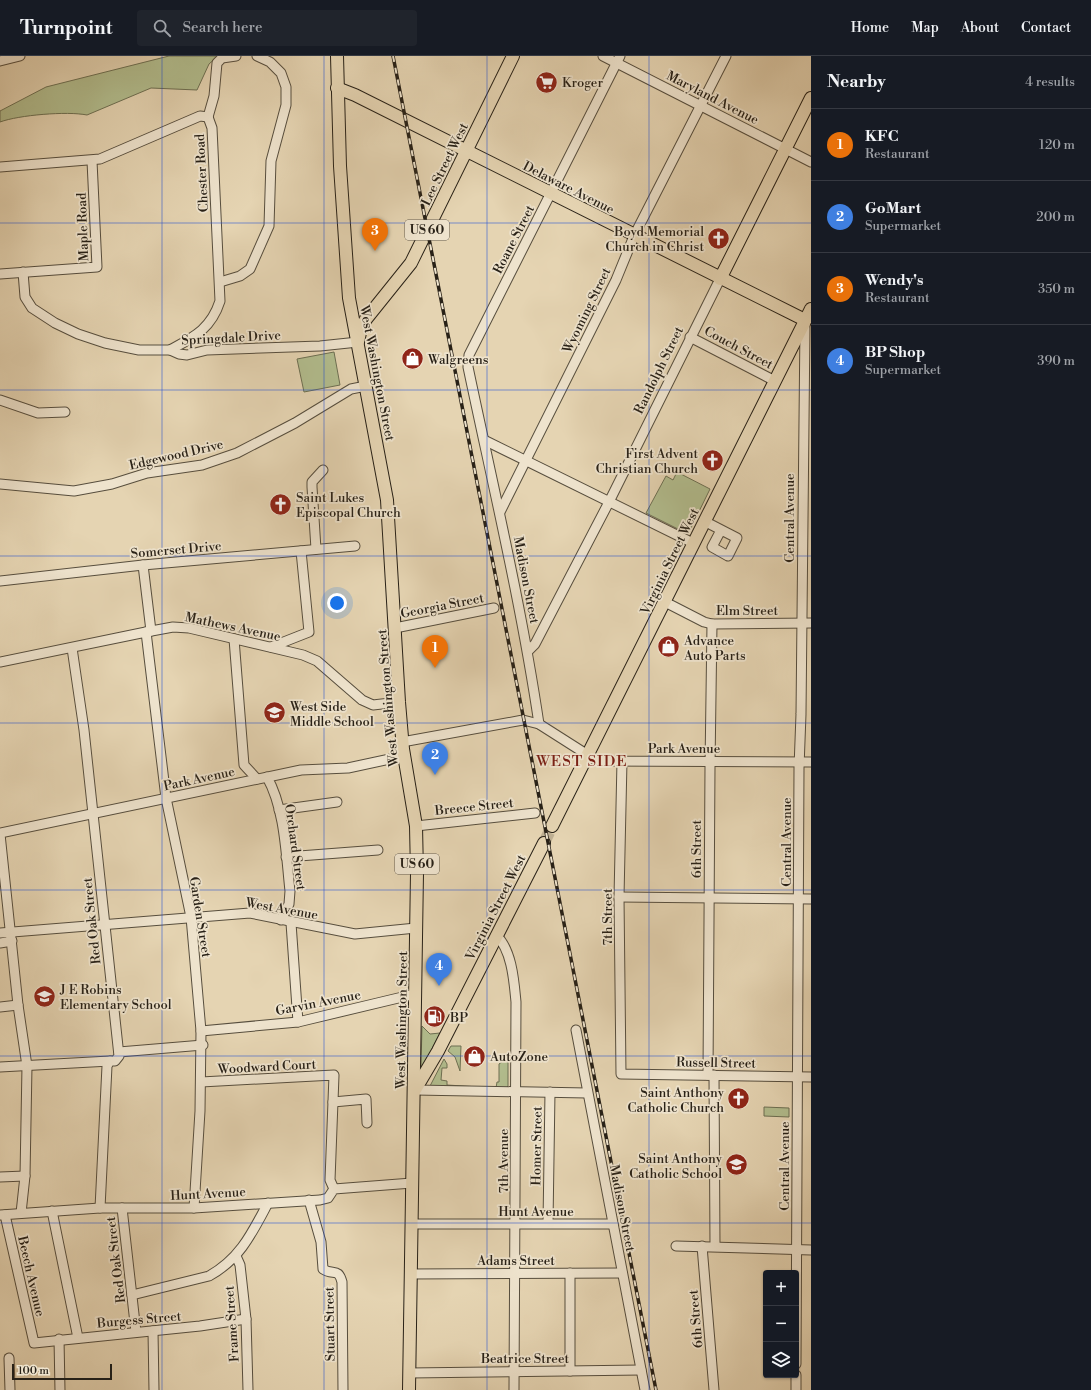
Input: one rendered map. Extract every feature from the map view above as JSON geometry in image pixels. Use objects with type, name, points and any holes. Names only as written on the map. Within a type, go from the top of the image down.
[{"type":"main road","name":"West Washington Street","points":[[336,56],[340,166],[349,298],[387,500],[402,742],[416,826],[415,1090],[411,1224],[409,1390]]},
{"type":"main road","name":"Lee Street West","points":[[358,342],[361,328],[366,319],[395,285],[411,263],[513,56]]},
{"type":"main road","name":"Delaware Avenue","points":[[337,88],[355,95],[634,236],[808,320]]},
{"type":"main road","name":"Randolph Street","points":[[720,278],[811,98]]},
{"type":"main road","points":[[348,270],[356,307],[364,311],[379,302]]},
{"type":"main road","name":"Virginia Street West","points":[[552,826],[665,602],[704,521],[775,381],[808,320],[811,309]]},
{"type":"main road","name":"Virginia Street West","points":[[415,1090],[425,1076],[544,843]]},
{"type":"street","points":[[0,61],[20,56]]},
{"type":"street","points":[[208,117],[214,96],[217,63],[222,58],[236,56]]},
{"type":"street","points":[[220,282],[240,276],[250,269],[269,226],[270,161],[286,105],[286,87],[281,73],[270,62],[257,56]]},
{"type":"street","name":"Maryland Avenue","points":[[603,56],[618,59],[702,106],[811,162]]},
{"type":"street","name":"Wyoming Street","points":[[500,512],[616,280],[634,236],[702,106],[726,56]]},
{"type":"street","name":"Roane Street","points":[[486,441],[468,367],[469,355],[618,59]]},
{"type":"street","name":"Chester Road","points":[[0,166],[92,161],[200,116],[208,117],[212,128],[220,301],[216,313],[208,325],[196,336],[170,350]]},
{"type":"street","name":"Maple Road","points":[[0,274],[97,267],[92,161]]},
{"type":"street","name":"Springdale Drive","points":[[23,272],[25,297],[28,304],[55,323],[78,334],[105,343],[139,350],[170,350],[179,354],[187,355],[208,350],[320,346],[358,342]]},
{"type":"street","name":"Randolph Street","points":[[528,652],[535,644],[609,502],[720,278]]},
{"type":"street","name":"Central Avenue","points":[[796,1342],[799,762],[801,714],[801,623],[807,459],[808,320]]},
{"type":"street","name":"Couch Street","points":[[690,337],[775,381]]},
{"type":"street","name":"Edgewood Drive","points":[[0,484],[74,491],[112,484],[147,472],[202,465],[237,454],[295,424],[351,389],[366,386]]},
{"type":"street","points":[[0,400],[38,413],[65,412]]},
{"type":"street","points":[[486,441],[693,543]]},
{"type":"street","name":"Madison Street","points":[[486,441],[528,652],[539,724]]},
{"type":"street","points":[[316,549],[312,482],[323,470]]},
{"type":"street","points":[[704,521],[721,530]]},
{"type":"street","name":"Somerset Drive","points":[[0,581],[143,565],[355,546]]},
{"type":"street","points":[[271,647],[309,632],[301,551]]},
{"type":"street","name":"Garden Street","points":[[143,565],[148,631],[166,798],[191,917],[202,1031],[201,1082],[194,1208]]},
{"type":"street","name":"Elm Street","points":[[665,602],[704,622],[712,624],[811,623]]},
{"type":"street","name":"Georgia Street","points":[[395,628],[494,608]]},
{"type":"street","name":"6th Street","points":[[712,624],[709,898],[715,1246]]},
{"type":"street","name":"Mathews Avenue","points":[[0,662],[148,631],[173,627],[189,628],[234,640],[303,655],[317,661],[354,694],[373,704],[399,702]]},
{"type":"street","points":[[234,640],[244,765],[257,779]]},
{"type":"street","name":"Red Oak Street","points":[[72,648],[84,730],[119,1052]]},
{"type":"street","name":"Park Avenue","points":[[402,742],[523,720],[539,724],[602,761],[811,762]]},
{"type":"street","name":"Park Avenue","points":[[0,834],[301,770],[348,768],[404,756]]},
{"type":"street","name":"7th Street","points":[[621,1074],[619,897],[622,761]]},
{"type":"street","name":"Orchard Street","points":[[267,777],[274,790],[279,810],[290,896],[288,909],[281,920]]},
{"type":"street","points":[[279,810],[337,802]]},
{"type":"street","name":"Breece Street","points":[[416,826],[535,813]]},
{"type":"street","points":[[0,834],[18,1005],[27,1066],[25,1176],[21,1213]]},
{"type":"street","points":[[286,856],[378,850]]},
{"type":"street","points":[[619,897],[811,899]]},
{"type":"street","name":"West Avenue","points":[[0,933],[11,937],[104,924],[250,913],[355,934],[416,928]]},
{"type":"street","points":[[292,922],[298,1022]]},
{"type":"street","name":"7th Avenue","points":[[496,935],[506,949],[516,1002],[514,1390]]},
{"type":"street","points":[[0,943],[11,937]]},
{"type":"street","name":"Garvin Avenue","points":[[202,1031],[298,1022],[415,994]]},
{"type":"street","points":[[0,1007],[18,1005]]},
{"type":"street","name":"Madison Street","points":[[576,1030],[645,1390]]},
{"type":"street","points":[[0,1067],[110,1061],[117,1059],[119,1052],[202,1044]]},
{"type":"street","name":"Red Oak Street","points":[[100,1208],[107,1066],[110,1061]]},
{"type":"street","name":"Russell Street","points":[[621,1074],[711,1074],[811,1077]]},
{"type":"street","name":"Woodward Court","points":[[201,1082],[334,1075],[333,1102]]},
{"type":"street","points":[[415,1090],[587,1093]]},
{"type":"street","name":"Homer Street","points":[[548,1223],[550,1092]]},
{"type":"street","points":[[334,1189],[330,1180],[333,1102],[366,1100],[368,1123]]},
{"type":"street","points":[[0,1177],[25,1176]]},
{"type":"street","name":"Hunt Avenue","points":[[2,1215],[100,1208],[194,1208],[309,1200],[328,1198],[334,1189],[412,1183]]},
{"type":"street","name":"Stuart Street","points":[[309,1200],[321,1242],[324,1269],[328,1272],[335,1272],[340,1275],[342,1282],[343,1390]]},
{"type":"street","points":[[132,1296],[209,1276],[219,1270],[236,1256],[268,1203]]},
{"type":"street","name":"Red Oak Street","points":[[122,1208],[136,1332]]},
{"type":"street","points":[[52,1211],[78,1338]]},
{"type":"street","name":"Beech Avenue","points":[[2,1215],[34,1343]]},
{"type":"street","name":"Hunt Avenue","points":[[411,1224],[613,1224]]},
{"type":"street","points":[[676,1246],[811,1250]]},
{"type":"street","name":"6th Street","points":[[702,1246],[714,1390]]},
{"type":"street","name":"Frame Street","points":[[236,1256],[240,1265],[246,1319],[248,1390]]},
{"type":"street","points":[[570,1273],[570,1371]]},
{"type":"street","name":"Adams Street","points":[[410,1274],[622,1273]]},
{"type":"street","name":"Burgess Street","points":[[34,1343],[60,1339],[153,1331],[246,1319]]},
{"type":"street","points":[[153,1331],[154,1390]]},
{"type":"street","points":[[60,1339],[60,1390]]},
{"type":"street","points":[[9,1358],[10,1390]]},
{"type":"street","name":"Beatrice Street","points":[[409,1373],[641,1370]]},
{"type":"street","points":[[796,1378],[796,1390]]},
{"type":"green space","points":[[169,56],[218,56],[209,64],[197,90],[151,88],[87,115],[68,113],[43,114],[19,117],[0,122],[0,111],[46,87]]},
{"type":"green space","points":[[334,352],[340,385],[304,392],[297,359]]},
{"type":"green space","points":[[677,472],[710,489],[688,534],[646,513],[666,476],[673,480]]},
{"type":"green space","points":[[422,1026],[430,1034],[440,1033],[423,1067],[421,1066]]},
{"type":"green space","points":[[451,1046],[461,1046],[460,1071],[455,1057],[448,1051]]},
{"type":"green space","points":[[444,1059],[447,1064],[447,1068],[442,1068],[441,1080],[447,1081],[447,1085],[488,1088],[430,1086]]},
{"type":"green space","points":[[503,1061],[508,1061],[508,1086],[506,1088],[496,1088],[497,1082],[499,1082],[499,1064]]},
{"type":"green space","points":[[764,1107],[789,1108],[789,1117],[764,1116]]},
{"type":"tunnel","points":[[544,843],[552,826]]},
{"type":"railway","points":[[393,56],[656,1390]]},
{"type":"place","name":"Kroger","points":[[546,82]]},
{"type":"place","name":"Boyd Memorial Church in Christ","points":[[719,238]]},
{"type":"place","name":"Wendy's","points":[[375,251]]},
{"type":"place","name":"Walgreens","points":[[412,359]]},
{"type":"place","name":"First Advent Christian Church","points":[[713,460]]},
{"type":"place","name":"Saint Lukes Episcopal Church","points":[[280,504]]},
{"type":"place","name":"Advance Auto Parts","points":[[668,647]]},
{"type":"place","name":"KFC","points":[[435,668]]},
{"type":"place","name":"West Side Middle School","points":[[275,713]]},
{"type":"place","name":"GoMart","points":[[435,775]]},
{"type":"place","name":"BP Shop","points":[[439,986]]},
{"type":"place","name":"J E Robins Elementary School","points":[[45,996]]},
{"type":"place","name":"BP","points":[[435,1017]]},
{"type":"place","name":"AutoZone","points":[[474,1056]]},
{"type":"place","name":"Saint Anthony Catholic Church","points":[[739,1099]]},
{"type":"place","name":"Saint Anthony Catholic School","points":[[737,1165]]},
{"type":"district","name":"WEST SIDE","points":[[582,761]]}]
